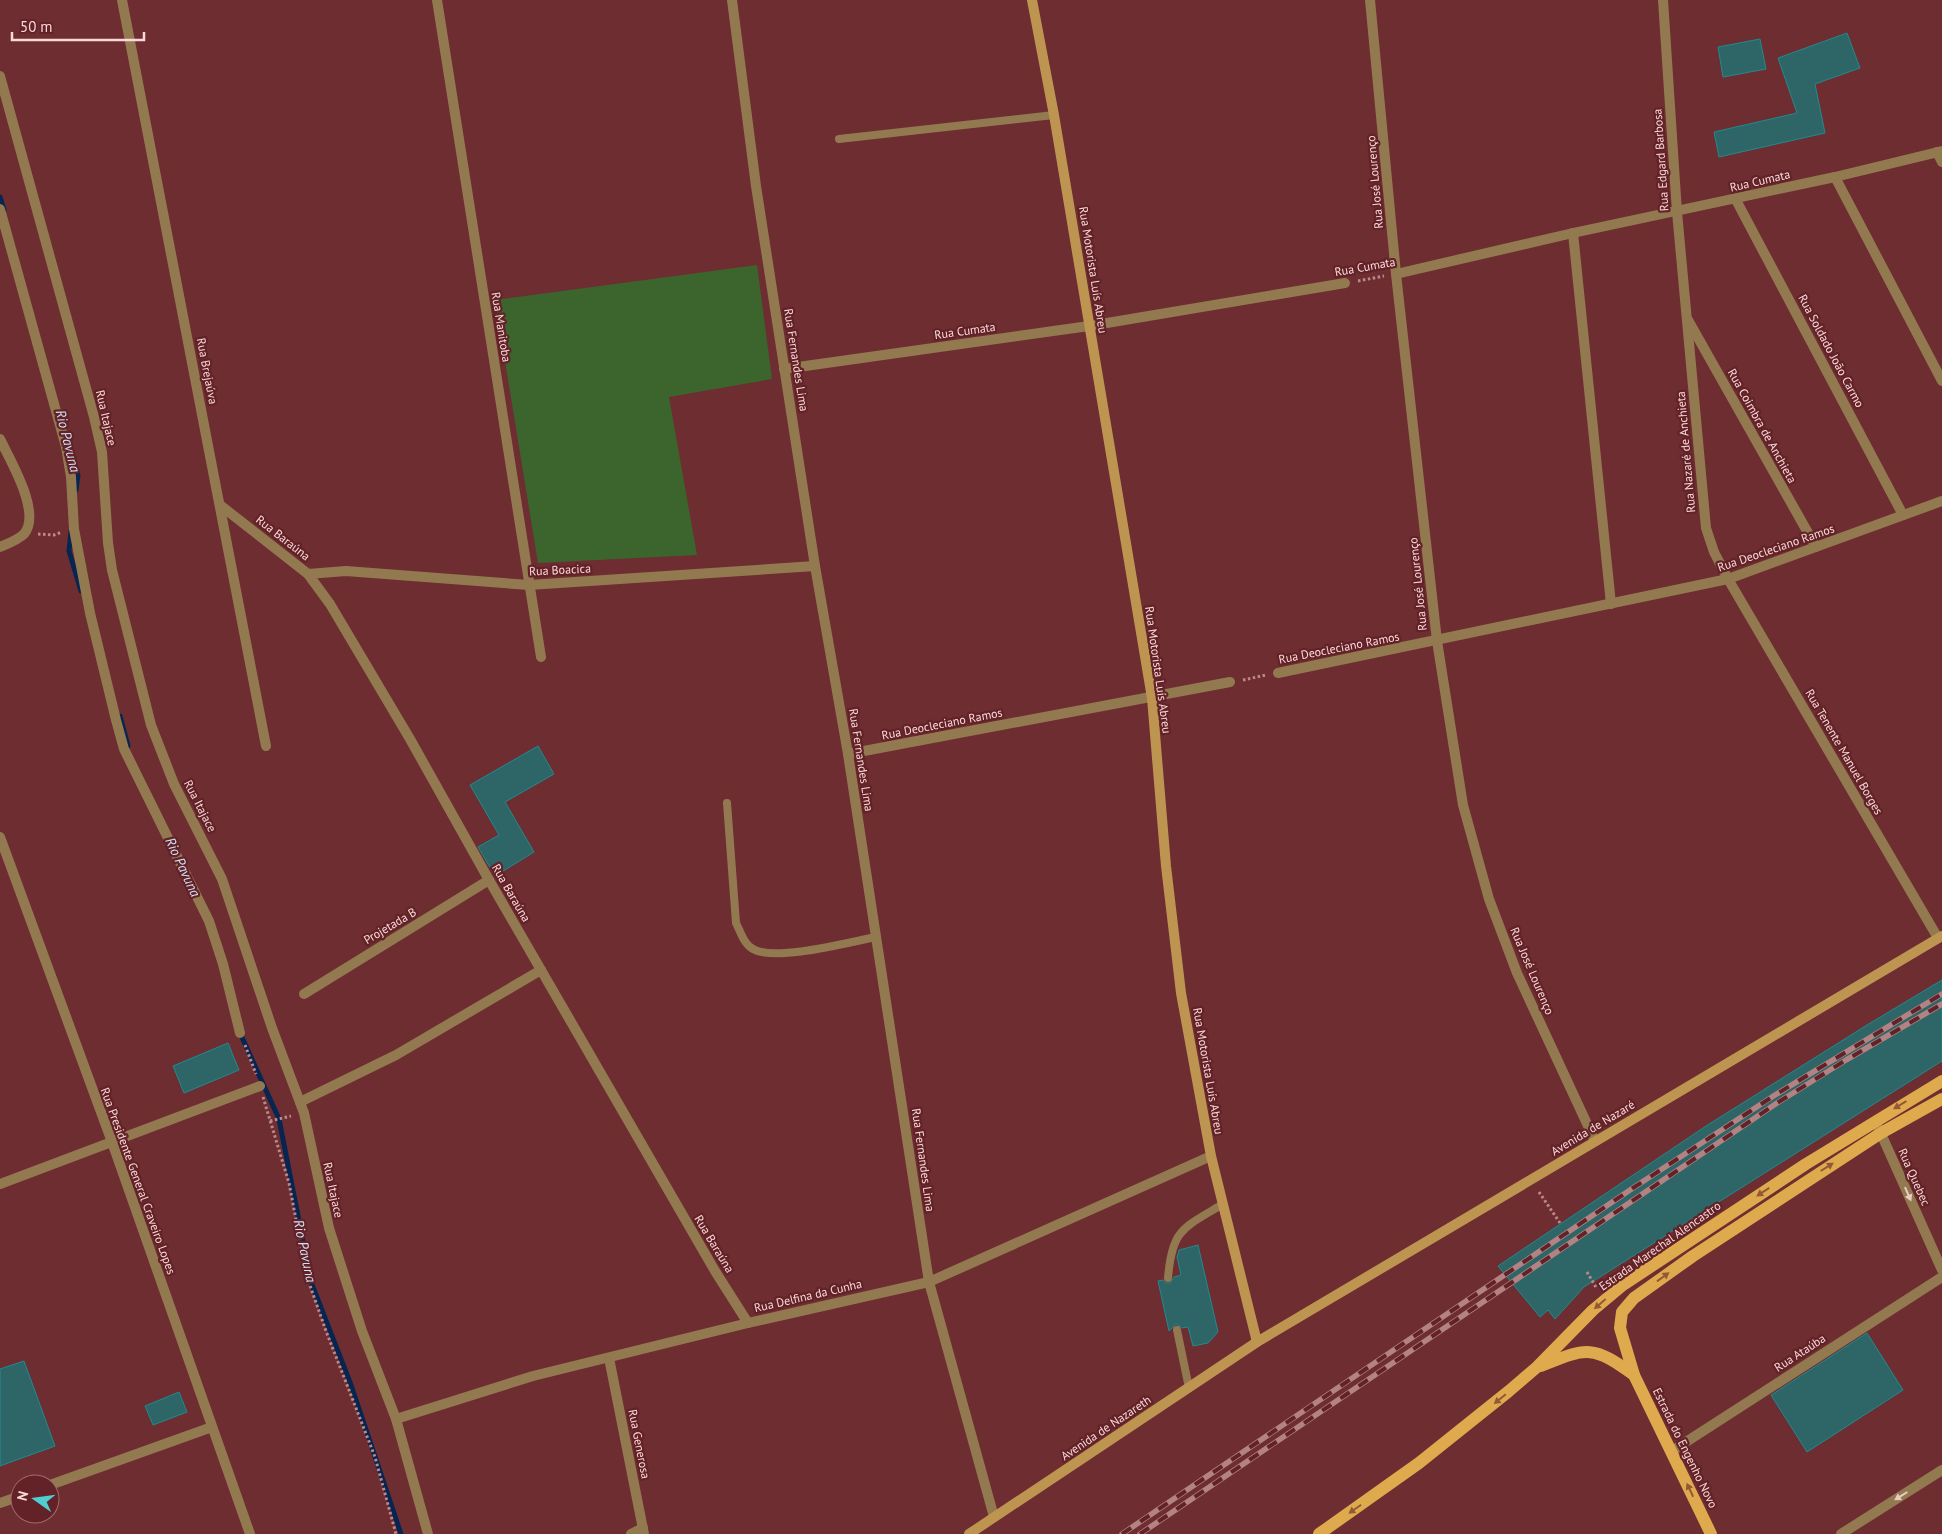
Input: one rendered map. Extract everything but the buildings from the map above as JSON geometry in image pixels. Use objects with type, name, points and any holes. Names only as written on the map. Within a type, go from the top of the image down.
[{"type":"main road","name":"Rua Motorista Luís Abreu","points":[[1032,0],[1054,115],[1152,698],[1166,866],[1181,993],[1210,1156],[1257,1342]]},
{"type":"main road","name":"Avenida de Nazaré","points":[[1257,1342],[1515,1191],[1595,1141],[1940,937]]},
{"type":"main road","name":"Estrada Marechal Alencastro","points":[[1319,1534],[1420,1463],[1537,1367],[1593,1310],[1623,1285],[1876,1120],[1942,1080]]},
{"type":"main road","points":[[1634,1374],[1620,1328],[1620,1318],[1627,1306],[1693,1256],[1881,1133],[1942,1099]]},
{"type":"main road","name":"Avenida de Nazareth","points":[[968,1534],[1257,1342]]},
{"type":"main road","points":[[1537,1367],[1566,1355],[1584,1351],[1606,1356],[1634,1374]]},
{"type":"main road","name":"Estrada do Engenho Novo","points":[[1634,1374],[1711,1534]]},
{"type":"street","name":"Rua Brejaúva","points":[[122,0],[266,746]]},
{"type":"street","name":"Rua Manitoba","points":[[436,0],[541,657]]},
{"type":"street","name":"Rua Fernandes Lima","points":[[732,0],[756,186],[814,566],[848,754],[929,1282],[994,1517]]},
{"type":"street","name":"Rua José Lourenço","points":[[1370,0],[1396,274],[1437,641],[1463,805],[1489,899],[1516,973],[1595,1141]]},
{"type":"street","name":"Rua Edgard Barbosa","points":[[1663,0],[1677,212],[1687,317]]},
{"type":"street","name":"Rua Itajace","points":[[0,76],[94,417],[102,452],[108,544],[112,570],[151,725],[174,784],[222,879],[272,1028],[300,1102],[328,1228],[362,1331],[396,1419],[428,1534]]},
{"type":"street","name":"Rua Cumata","points":[[1396,274],[1572,233],[1736,200],[1940,155]]},
{"type":"street","points":[[1835,178],[1942,380]]},
{"type":"street","name":"Rua Soldado João Carmo","points":[[1736,200],[1903,515]]},
{"type":"street","points":[[0,209],[66,447],[72,477],[74,529],[90,613],[124,749],[209,922],[223,964],[240,1033]]},
{"type":"street","points":[[1572,233],[1611,604]]},
{"type":"street","name":"Rua Cumata","points":[[784,369],[1089,326],[1345,283]]},
{"type":"street","name":"Rua Coimbra de Anchieta","points":[[1687,317],[1816,547]]},
{"type":"street","name":"Rua Nazaré de Anchieta","points":[[1687,317],[1706,528],[1714,552],[1728,579]]},
{"type":"street","points":[[0,439],[26,496],[29,518],[24,534],[0,547]]},
{"type":"street","name":"Rua Deocleciano Ramos","points":[[1278,673],[1728,579],[1942,501]]},
{"type":"street","name":"Rua Baraúna","points":[[220,505],[308,574],[330,604],[410,739],[715,1271],[748,1322]]},
{"type":"street","name":"Rua Boacica","points":[[308,574],[346,571],[529,585],[814,566]]},
{"type":"street","name":"Rua Tenente Manuel Borges","points":[[1728,579],[1940,937]]},
{"type":"street","name":"Rua Deocleciano Ramos","points":[[848,754],[1230,682]]},
{"type":"street","name":"Rua Presidente General Craveiro Lopes","points":[[0,837],[4,862],[112,1142],[250,1534]]},
{"type":"street","name":"Projetada B","points":[[304,994],[490,880]]},
{"type":"street","points":[[300,1102],[396,1055],[541,970]]},
{"type":"street","points":[[0,1184],[260,1086]]},
{"type":"street","name":"Rua Quebec","points":[[1876,1120],[1942,1270]]},
{"type":"street","name":"Rua Delfina da Cunha","points":[[396,1419],[533,1376],[748,1322],[929,1282],[1210,1156]]},
{"type":"street","name":"Rua Ataúba","points":[[1672,1451],[1942,1277]]},
{"type":"street","name":"Rua Generosa","points":[[609,1358],[644,1531]]},
{"type":"street","points":[[60,1481],[212,1427]]},
{"type":"street","points":[[1841,1534],[1942,1470]]},
{"type":"street","points":[[631,1534],[644,1531]]},
{"type":"lane","points":[[840,139],[1054,115]]},
{"type":"lane","points":[[727,803],[736,924],[745,941],[754,949],[766,953],[786,953],[876,937]]},
{"type":"lane","points":[[1168,1278],[1173,1245],[1184,1227],[1223,1204]]},
{"type":"lane","points":[[1176,1330],[1189,1388]]},
{"type":"path","name":"Rua Cumata","points":[[1345,283],[1396,274]]},
{"type":"path","points":[[24,534],[54,535],[74,529]]},
{"type":"path","name":"Rua Deocleciano Ramos","points":[[1230,682],[1278,673]]},
{"type":"path","points":[[240,1033],[260,1086],[289,1184],[307,1277],[375,1457],[396,1534]]},
{"type":"path","points":[[271,1120],[297,1114]]},
{"type":"path","points":[[1539,1192],[1560,1223]]},
{"type":"green space","points":[[757,265],[772,379],[669,397],[697,555],[538,563],[495,300]]},
{"type":"waterway","name":"Rio Pavuna","points":[[0,197],[4,210]]},
{"type":"waterway","name":"Rio Pavuna","points":[[71,452],[78,475],[76,490]]},
{"type":"waterway","name":"Rio Pavuna","points":[[71,531],[69,551],[81,591]]},
{"type":"waterway","name":"Rio Pavuna","points":[[120,716],[128,746]]},
{"type":"waterway","name":"Rio Pavuna","points":[[240,1033],[279,1119],[311,1282],[351,1385],[401,1534]]},
{"type":"railway","points":[[1122,1534],[1633,1188],[1775,1095],[1942,994]]},
{"type":"railway","points":[[1140,1534],[1777,1103],[1942,1004]]}]
